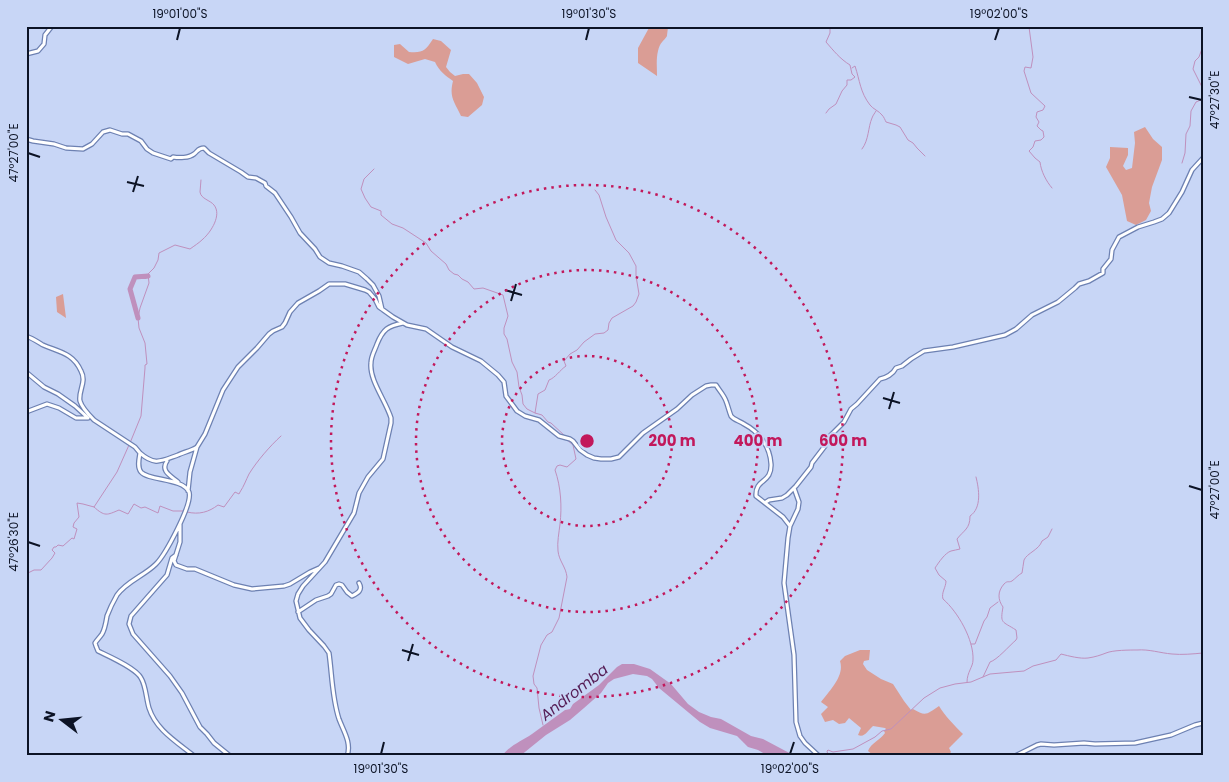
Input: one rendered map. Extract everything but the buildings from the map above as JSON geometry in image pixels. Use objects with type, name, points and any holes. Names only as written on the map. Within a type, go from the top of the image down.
[{"type":"street","points":[[26,54],[38,51],[44,44],[45,36],[52,26]]},
{"type":"street","points":[[26,139],[66,148],[83,149],[92,144],[103,132],[110,130],[128,134],[141,141],[153,153],[171,159],[173,157],[191,156],[200,148],[204,148],[209,154],[248,177],[256,178],[265,183],[291,217],[300,233],[320,257],[329,263],[359,272],[368,279],[379,296],[382,309]]},
{"type":"street","points":[[766,502],[782,498],[794,488],[811,467],[829,437],[844,422],[851,409],[880,379],[887,377],[896,368],[924,351],[953,347],[1010,333],[1032,315],[1058,302],[1079,284],[1103,273],[1103,269],[1111,259],[1112,250],[1119,237],[1138,226],[1162,219],[1169,213],[1182,192],[1192,170],[1203,158]]},
{"type":"street","points":[[188,491],[190,472],[197,447],[205,434],[223,390],[238,367],[273,331],[285,324],[290,312],[298,303],[329,284],[334,283],[345,284],[369,292],[379,307],[385,312],[407,325],[426,329],[452,347],[481,361],[504,382],[506,396],[517,411],[525,416],[539,420],[559,436],[570,438],[580,450],[594,458],[619,457],[644,433],[677,409],[692,395],[706,386],[716,385],[725,398],[732,416],[759,435],[767,449],[771,464],[770,475],[758,486],[756,496],[783,517],[790,526]]},
{"type":"street","points":[[347,756],[348,743],[336,709],[329,653],[303,624],[296,601],[302,586],[325,562],[354,513],[360,492],[368,477],[383,459],[391,418],[371,371],[370,361],[384,332],[390,326],[404,323]]},
{"type":"street","points":[[26,336],[65,353],[74,360],[82,372],[84,383],[80,402],[88,415],[135,447],[146,458],[158,462],[197,447]]},
{"type":"street","points":[[26,372],[75,406],[87,417],[94,420]]},
{"type":"street","points":[[26,412],[46,404],[59,408],[76,418],[87,417]]},
{"type":"street","points":[[140,453],[140,472],[184,486],[190,497],[184,516],[164,553],[156,564],[123,587],[111,604],[102,634],[95,643],[98,651],[128,667],[141,677],[151,715],[157,724],[194,756]]},
{"type":"street","points":[[168,459],[165,462],[164,469],[180,485]]},
{"type":"street","points":[[794,488],[799,502],[798,509],[790,526],[784,583],[794,655],[796,722],[800,736],[819,756]]},
{"type":"street","points":[[180,523],[180,542],[174,561],[176,565],[187,569],[195,569],[234,585],[252,589],[284,586],[320,568]]},
{"type":"street","points":[[176,555],[172,558],[167,575],[131,616],[129,621],[131,629],[137,639],[155,658],[182,693],[200,727],[214,743],[230,756]]},
{"type":"street","points":[[298,612],[316,600],[331,594],[336,585],[339,584],[352,596],[361,590],[360,583]]},
{"type":"street","points":[[1015,756],[1041,744],[1135,743],[1171,735],[1203,723]]},
{"type":"shaded area","points":[[650,26],[668,27],[667,36],[658,51],[657,76],[638,63],[638,48]]},
{"type":"shaded area","points":[[433,39],[441,41],[451,50],[446,67],[450,72],[455,76],[469,74],[477,83],[484,97],[482,105],[468,117],[461,116],[454,103],[452,95],[453,81],[441,71],[435,62],[425,59],[408,64],[394,57],[394,45],[400,44],[409,52],[418,52],[426,49]]},
{"type":"shaded area","points":[[1145,127],[1153,139],[1162,147],[1162,160],[1152,187],[1149,203],[1151,211],[1146,220],[1136,225],[1127,221],[1122,195],[1106,167],[1110,158],[1110,147],[1128,148],[1128,155],[1123,166],[1126,170],[1132,168],[1135,143],[1134,132]]},
{"type":"shaded area","points":[[63,294],[66,318],[57,312],[56,297]]},
{"type":"shaded area","points":[[860,650],[870,650],[869,660],[864,661],[863,664],[867,670],[893,684],[911,710],[926,714],[939,706],[963,734],[949,748],[951,752],[948,756],[874,756],[868,751],[885,733],[885,728],[873,726],[865,735],[860,736],[858,735],[861,728],[849,718],[845,723],[839,724],[833,720],[825,722],[821,714],[828,707],[821,702],[838,678],[841,667],[840,661],[845,656]]},
{"type":"shaded area","points":[[622,664],[634,664],[650,669],[671,684],[688,704],[699,712],[721,719],[751,736],[763,739],[795,756],[768,756],[748,747],[737,736],[710,728],[659,688],[652,679],[647,676],[633,674],[614,679],[608,683],[601,693],[570,720],[546,735],[520,756],[502,756],[512,746],[565,710],[570,709],[573,704],[599,685]]},
{"type":"waterway","points":[[826,113],[836,104],[847,85],[847,80],[855,77],[852,74],[850,65],[826,42],[830,33],[830,26]]},
{"type":"waterway","points":[[1031,26],[1029,27],[1033,57],[1031,68],[1025,67],[1024,71],[1031,93],[1045,106],[1043,110],[1037,112],[1036,117],[1039,122],[1037,126],[1043,131],[1044,137],[1041,140],[1035,141],[1029,151],[1040,162],[1044,176],[1052,188]]},
{"type":"waterway","points":[[1203,46],[1193,69],[1203,89]]},
{"type":"waterway","points":[[852,68],[855,66],[862,91],[870,105],[881,114],[886,122],[900,127],[908,140],[925,156]]},
{"type":"waterway","points":[[1182,163],[1185,153],[1186,134],[1190,126],[1191,111],[1196,102],[1203,99]]},
{"type":"waterway","points":[[862,149],[876,111]]},
{"type":"waterway","points":[[374,169],[364,179],[361,189],[371,207],[381,211],[381,215],[392,224],[403,228],[426,243],[431,251],[446,264],[449,270],[468,282],[474,289],[483,288],[503,295],[508,316],[504,334],[517,372],[523,404],[527,409],[535,413]]},
{"type":"waterway","points":[[130,443],[141,416],[145,365],[147,364],[145,343],[139,328],[138,318],[149,283],[148,274],[154,268],[159,253],[175,245],[190,249],[203,239],[212,228],[217,214],[216,209],[201,194],[201,180]]},
{"type":"waterway","points":[[565,436],[542,415],[535,413],[538,394],[545,390],[549,380],[566,366],[564,361],[570,354],[595,334],[604,333],[608,330],[612,318],[633,306],[639,294],[636,266],[629,253],[616,240],[599,195],[595,190]]},
{"type":"waterway","points":[[138,318],[130,289],[135,277],[148,276]]},
{"type":"waterway","points":[[187,512],[204,512],[218,505],[224,507],[235,492],[239,494],[256,464],[281,436]]},
{"type":"waterway","name":"Andromba","points":[[543,725],[537,688],[534,684],[533,676],[541,645],[547,635],[552,632],[559,618],[567,577],[558,551],[561,504],[559,483],[555,470],[560,465],[567,467],[576,459],[573,445],[566,439]]},
{"type":"waterway","points":[[26,574],[34,570],[41,570],[55,553],[52,550],[54,547],[58,545],[63,546],[72,538],[74,539],[77,529],[73,527],[79,517],[77,503],[94,507],[117,472],[129,445]]},
{"type":"waterway","points":[[967,682],[973,660],[971,644],[964,627],[954,611],[943,599],[946,581],[935,568],[947,554],[960,549],[957,539],[968,527],[970,516],[974,513],[978,503],[979,493],[976,477]]},
{"type":"waterway","points":[[94,507],[106,514],[119,510],[128,514],[134,504],[158,513],[160,506],[173,511],[184,511]]},
{"type":"waterway","points":[[983,677],[990,662],[1017,638],[1016,630],[1003,622],[1003,607],[999,599],[1000,590],[1005,583],[1012,581],[1022,573],[1024,560],[1048,537],[1052,529]]},
{"type":"waterway","points":[[971,644],[975,644],[990,608],[998,602]]},
{"type":"waterway","points":[[826,756],[828,755],[828,750],[833,752],[853,749],[882,731],[891,729],[924,698],[940,688],[971,682],[990,674],[1024,671],[1033,666],[1056,660],[1061,654],[1085,658],[1113,651],[1126,650],[1146,650],[1176,654],[1203,653]]}]
